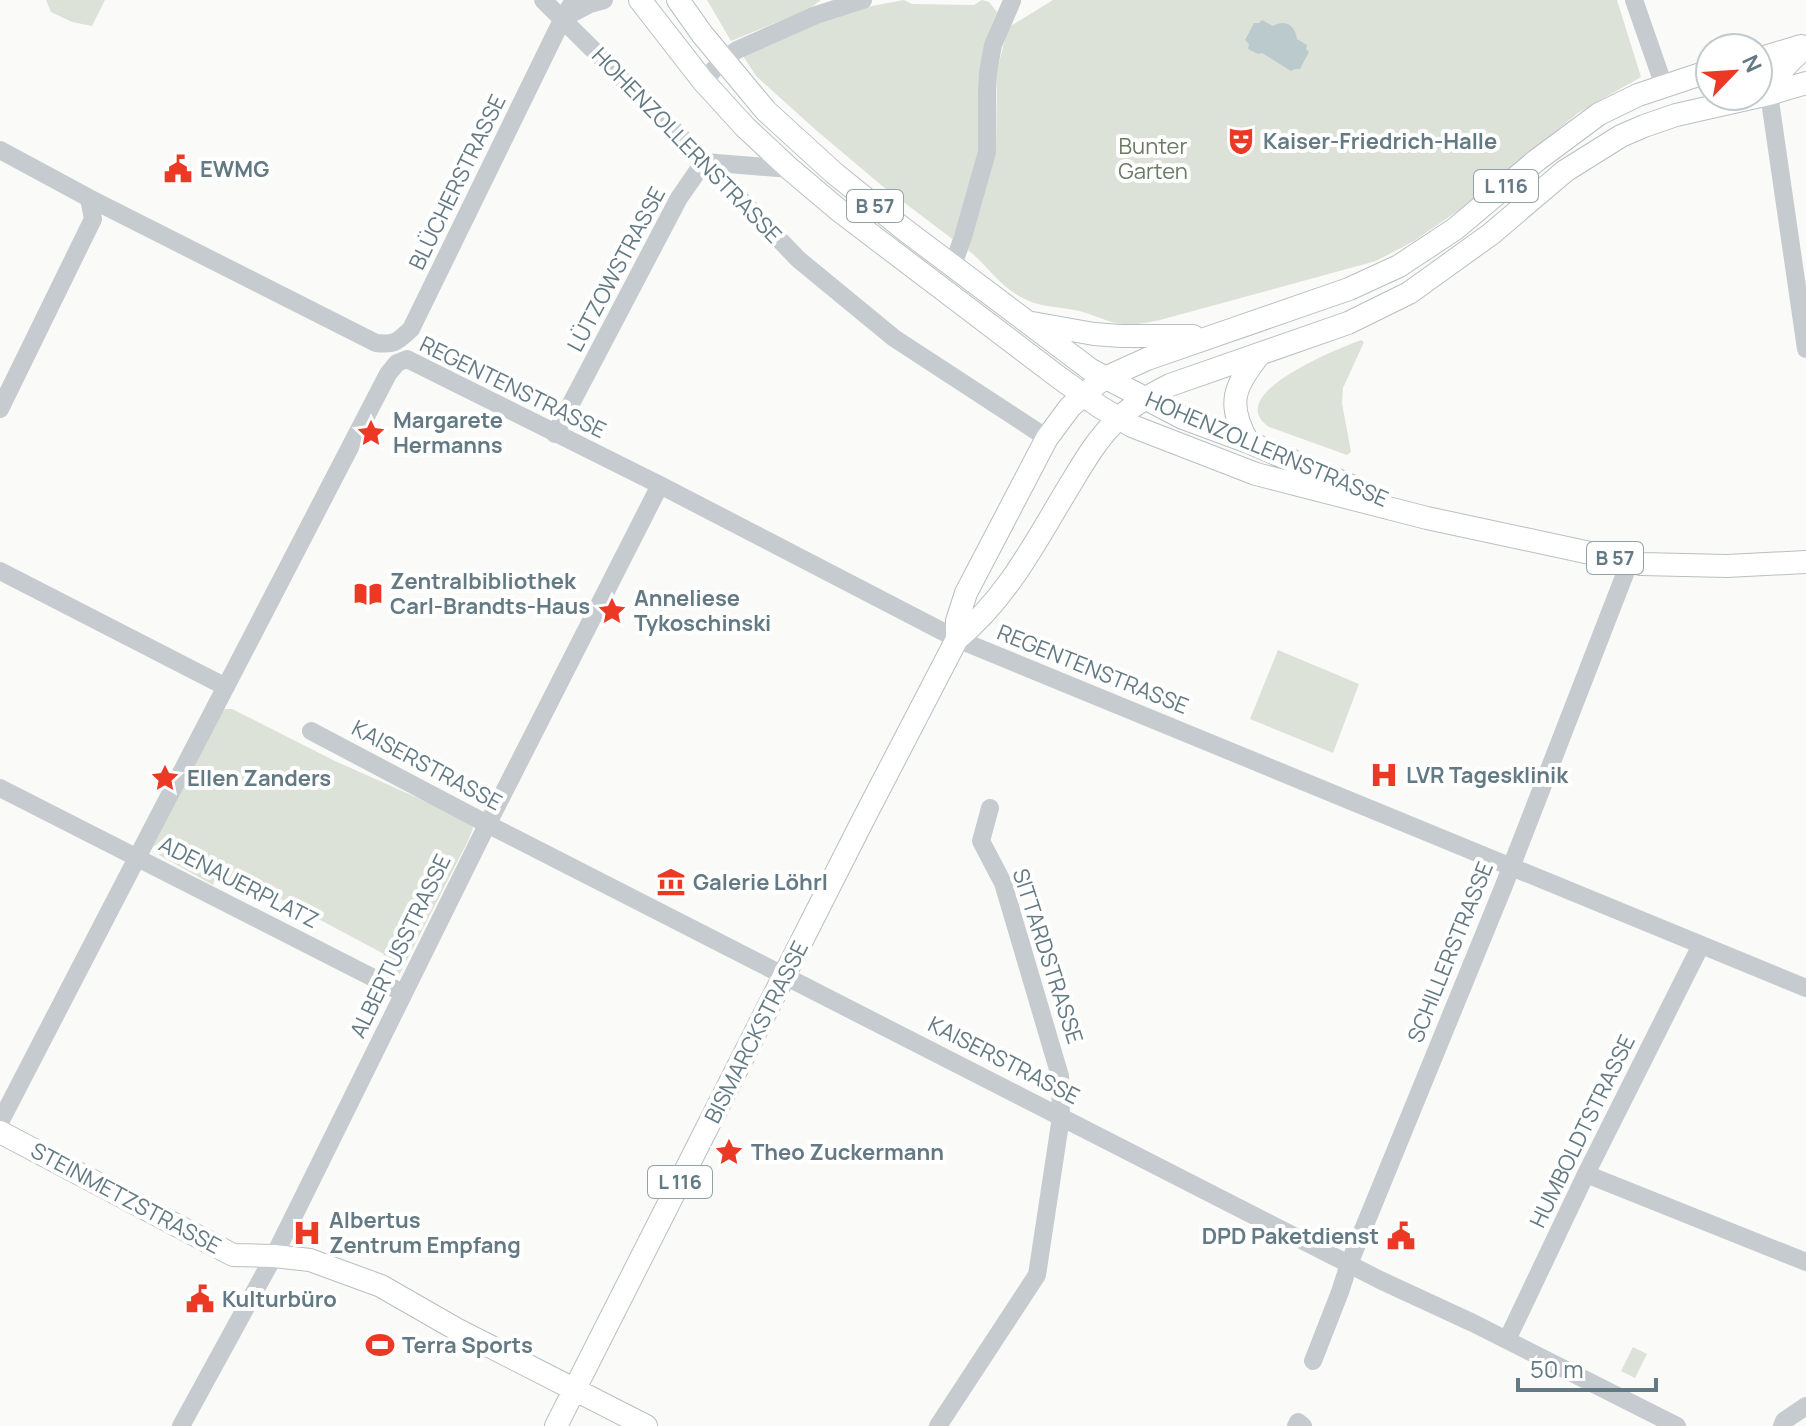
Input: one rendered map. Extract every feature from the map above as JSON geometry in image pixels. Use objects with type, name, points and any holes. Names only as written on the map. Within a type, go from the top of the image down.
[{"type":"main road","name":"B 57","points":[[640,0],[703,81]]},
{"type":"main road","points":[[656,0],[680,22],[702,34]]},
{"type":"main road","name":"HOHENZOLLERNSTRASSE","points":[[678,0],[766,111],[834,173],[1077,359],[1105,378],[1183,418],[1248,442],[1427,518]]},
{"type":"main road","points":[[1774,55],[1806,46]]},
{"type":"main road","points":[[1774,80],[1806,46]]},
{"type":"main road","name":"L 116","points":[[1105,378],[1147,359],[1349,289],[1399,266],[1455,229],[1589,121],[1619,104],[1694,76]]},
{"type":"main road","name":"HOHENZOLLERNSTRASSE","points":[[703,81],[745,127],[841,212],[1083,395],[1118,419],[1147,433],[1256,474],[1427,518],[1641,564],[1727,566],[1806,562]]},
{"type":"main road","name":"L 116","points":[[1774,93],[1806,83]]},
{"type":"main road","points":[[1644,126],[1654,112],[1664,86]]},
{"type":"main road","name":"L 116","points":[[1145,399],[1180,380],[1348,323],[1409,293],[1491,234],[1565,171],[1607,144],[1644,126],[1694,110]]},
{"type":"main road","points":[[1030,322],[1094,334],[1214,336]]},
{"type":"main road","points":[[1248,442],[1236,417],[1236,396],[1247,370],[1260,354]]},
{"type":"main road","name":"BISMARCKSTRASSE","points":[[957,639],[957,621],[966,593],[1047,438],[1083,395],[1105,378]]},
{"type":"main road","name":"BISMARCKSTRASSE","points":[[556,1426],[957,639],[975,625],[1002,594],[1088,454],[1118,419],[1145,399]]},
{"type":"main road","name":"STEINMETZSTRASSE","points":[[0,1132],[233,1255],[310,1260],[381,1286],[456,1329],[646,1426]]},
{"type":"street","name":"HOHENZOLLERNSTRASSE","points":[[543,0],[798,259],[894,338],[1047,438]]},
{"type":"street","name":"BLÜCHERSTRASSE","points":[[89,198],[376,343],[397,342],[411,329],[574,0]]},
{"type":"street","points":[[563,18],[604,0]]},
{"type":"street","points":[[703,81],[737,50],[778,30],[863,0]]},
{"type":"street","points":[[953,265],[987,152],[988,73],[993,45],[1013,0]]},
{"type":"street","points":[[1634,0],[1664,86]]},
{"type":"street","points":[[1772,112],[1806,349]]},
{"type":"street","points":[[0,150],[89,198],[93,219],[0,409]]},
{"type":"street","points":[[704,162],[790,169]]},
{"type":"street","name":"LÜTZOWSTRASSE","points":[[555,434],[679,198],[704,162]]},
{"type":"street","name":"REGENTENSTRASSE","points":[[388,374],[397,363],[407,359],[660,485],[957,639],[1806,988]]},
{"type":"street","name":"ADENAUERPLATZ","points":[[388,374],[137,857],[403,993]]},
{"type":"street","name":"ALBERTUSSTRASSE","points":[[181,1426],[274,1256],[660,485]]},
{"type":"street","name":"SCHILLERSTRASSE","points":[[1313,1361],[1630,561]]},
{"type":"street","points":[[0,571],[226,687]]},
{"type":"street","name":"KAISERSTRASSE","points":[[311,731],[1349,1264],[1677,1426]]},
{"type":"street","points":[[0,788],[137,857],[0,1122]]},
{"type":"street","name":"SITTARDSTRASSE","points":[[938,1426],[1037,1275],[1061,1117],[1060,1076],[1003,883],[981,841],[990,808]]},
{"type":"street","name":"HUMBOLDTSTRASSE","points":[[1507,1340],[1701,945]]},
{"type":"street","points":[[1586,1174],[1806,1262]]},
{"type":"street","points":[[1782,1426],[1784,1421],[1806,1406]]},
{"type":"green space","points":[[46,0],[105,0],[92,26],[72,22],[51,12]]},
{"type":"green space","points":[[707,0],[821,0],[809,9],[731,41]]},
{"type":"green space","points":[[904,0],[912,4],[974,5],[982,0],[989,2],[997,12],[985,42],[979,159],[955,241],[817,131],[756,76],[743,56],[791,32],[861,8]]},
{"type":"green space","name":"Bunter Garten","points":[[1053,0],[1617,0],[1641,77],[1578,113],[1459,210],[1414,241],[1376,261],[1160,320],[1122,324],[1026,300],[1005,286],[968,250],[996,146],[997,71],[1007,31]]},
{"type":"green space","points":[[1361,340],[1364,342],[1343,388],[1342,403],[1351,452],[1347,455],[1269,427],[1258,414],[1260,401],[1271,387],[1289,374]]},
{"type":"green space","points":[[1278,650],[1359,684],[1333,753],[1250,719]]},
{"type":"green space","points":[[225,709],[232,709],[471,824],[473,828],[468,841],[395,983],[375,973],[384,954],[281,899],[277,905],[218,875],[213,885],[159,855],[154,845]]},
{"type":"green space","points":[[1633,1347],[1647,1354],[1635,1378],[1621,1371]]},
{"type":"shaded area","points":[[1262,20],[1273,26],[1282,23],[1289,25],[1297,39],[1307,45],[1309,52],[1300,69],[1291,71],[1262,53],[1248,49],[1249,44],[1245,40],[1254,23]]},
{"type":"place","name":"Kaiser-Friedrich-Halle","points":[[1241,141]]},
{"type":"place","name":"EWMG","points":[[178,169]]},
{"type":"place","name":"Margarete Hermanns","points":[[371,433]]},
{"type":"place","name":"Zentralbibliothek Carl-Brandts-Haus","points":[[368,594]]},
{"type":"place","name":"Anneliese Tykoschinski","points":[[612,611]]},
{"type":"place","name":"LVR Tagesklinik","points":[[1384,775]]},
{"type":"place","name":"Ellen Zanders","points":[[165,778]]},
{"type":"place","name":"Galerie Löhrl","points":[[671,882]]},
{"type":"place","name":"Theo Zuckermann","points":[[729,1152]]},
{"type":"place","name":"Albertus Zentrum Empfang","points":[[307,1233]]},
{"type":"place","name":"DPD Paketdienst","points":[[1401,1236]]},
{"type":"place","name":"Kulturbüro","points":[[200,1299]]},
{"type":"place","name":"Terra Sports","points":[[380,1345]]}]
